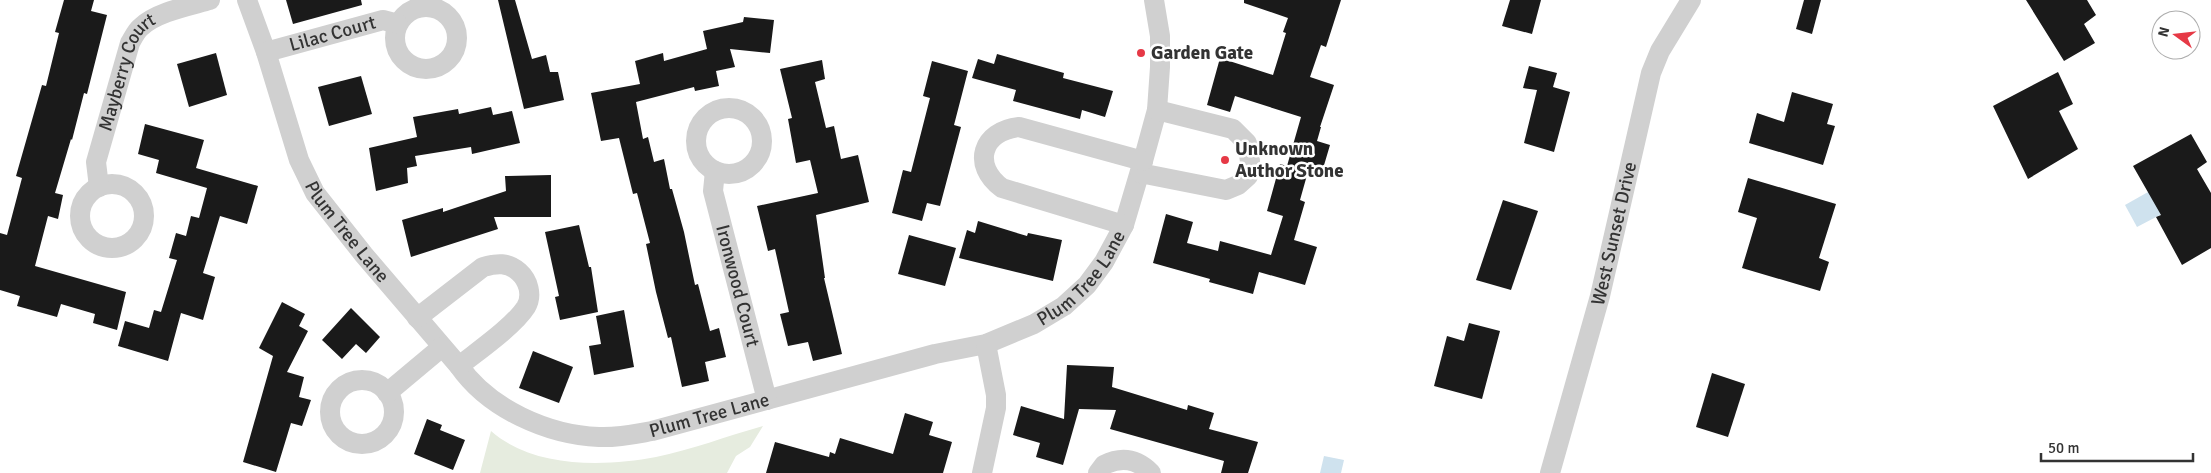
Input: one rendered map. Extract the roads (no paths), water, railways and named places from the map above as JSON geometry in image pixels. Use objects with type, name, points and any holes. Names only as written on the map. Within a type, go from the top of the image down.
[{"type":"street","name":"Mayberry Court","points":[[99,188],[96,162],[130,43],[141,27],[152,20],[176,10],[210,0]]},
{"type":"street","name":"Plum Tree Lane","points":[[247,0],[266,52],[299,160],[315,193],[470,381],[500,404],[536,424],[566,433],[599,437],[629,436],[652,431],[934,354],[986,344],[1034,324],[1064,306],[1087,285],[1104,262],[1124,224],[1141,167],[1157,110],[1160,36],[1154,0]]},
{"type":"street","name":"West Sunset Drive","points":[[1550,473],[1600,296],[1651,73],[1660,51],[1690,0]]},
{"type":"street","name":"Lilac Court","points":[[266,52],[383,20],[398,24]]},
{"type":"street","points":[[1124,224],[1002,188],[992,180],[985,170],[987,146],[994,136],[1006,128],[1019,127],[1141,167],[1226,190],[1248,176],[1250,161],[1247,143],[1233,128],[1157,110]]},
{"type":"street","name":"Ironwood Court","points":[[715,171],[713,191],[767,400]]},
{"type":"street","points":[[417,318],[483,267],[496,263],[511,265],[526,278],[529,295],[527,305],[518,317],[459,366]]},
{"type":"street","points":[[982,473],[996,408],[996,395],[986,344]]},
{"type":"street","points":[[387,393],[442,347]]},
{"type":"street","points":[[1098,473],[1104,465],[1125,459],[1137,462],[1151,473]]},
{"type":"water","points":[[2164,183],[2177,206],[2137,227],[2125,205]]},
{"type":"water","points":[[1324,456],[1344,460],[1341,473],[1320,473]]},
{"type":"place","name":"Garden Gate","points":[[1141,53]]},
{"type":"place","name":"Unknown Author Stone","points":[[1225,160]]}]
